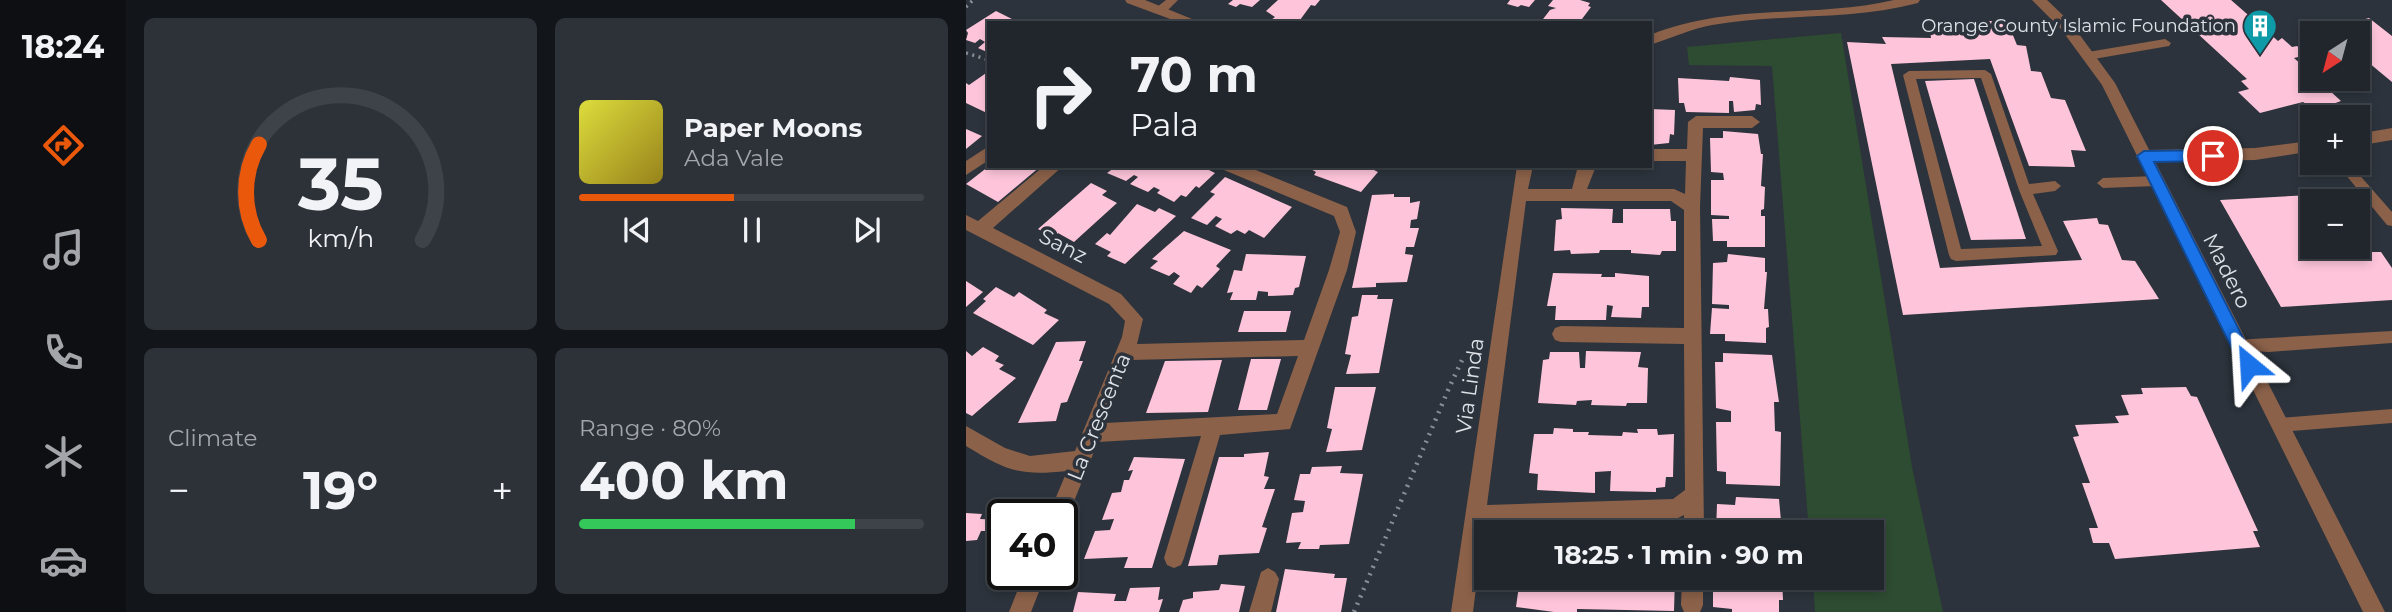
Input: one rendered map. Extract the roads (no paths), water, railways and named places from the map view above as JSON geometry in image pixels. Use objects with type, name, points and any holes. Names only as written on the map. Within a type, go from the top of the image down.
[{"type":"street","points":[[1132,0],[1190,21]]},
{"type":"street","points":[[1652,39],[1689,26],[1725,19],[1847,13],[1913,0]]},
{"type":"street","name":"Madero","points":[[2039,0],[2066,26],[2108,83],[2374,612]]},
{"type":"street","points":[[1694,520],[1692,207],[1696,122],[1752,122]]},
{"type":"street","points":[[2370,138],[2392,134]]},
{"type":"street","points":[[2144,156],[2255,154],[2300,149]]},
{"type":"street","points":[[966,169],[987,153]]},
{"type":"street","points":[[1652,155],[1694,155]]},
{"type":"street","points":[[973,225],[1052,168]]},
{"type":"street","points":[[1092,433],[1283,424],[1338,270],[1348,232],[1341,212],[1235,168]]},
{"type":"street","name":"Via Linda","points":[[1462,612],[1525,168]]},
{"type":"street","points":[[1578,195],[1586,168]]},
{"type":"street","points":[[1519,195],[1674,195],[1692,207]]},
{"type":"street","name":"Sanz","points":[[973,225],[1115,299],[1134,319]]},
{"type":"street","name":"La Crescenta","points":[[1065,499],[1125,352],[1134,319]]},
{"type":"street","points":[[1560,334],[1693,336]]},
{"type":"street","points":[[1125,352],[1310,348]]},
{"type":"street","points":[[1174,558],[1213,427]]},
{"type":"street","points":[[966,435],[1000,456],[1030,465],[1081,460]]},
{"type":"street","points":[[1475,516],[1676,509],[1695,495]]},
{"type":"street","points":[[1260,612],[1268,579]]},
{"type":"street","points":[[1020,612],[1029,590]]},
{"type":"street","points":[[1692,604],[1693,590]]},
{"type":"lane","points":[[1161,10],[1173,0]]},
{"type":"lane","points":[[2088,56],[2165,43]]},
{"type":"lane","points":[[1985,74],[2025,190],[2051,251],[1956,254],[1909,75],[1985,74]]},
{"type":"lane","points":[[2352,175],[2392,221]]},
{"type":"lane","points":[[2103,183],[2156,181]]},
{"type":"lane","points":[[2025,190],[2055,186]]},
{"type":"lane","points":[[2239,345],[2269,346],[2392,337]]},
{"type":"lane","points":[[2279,425],[2392,416]]},
{"type":"place","name":"Orange County Islamic Foundation","points":[[2260,56]]}]
